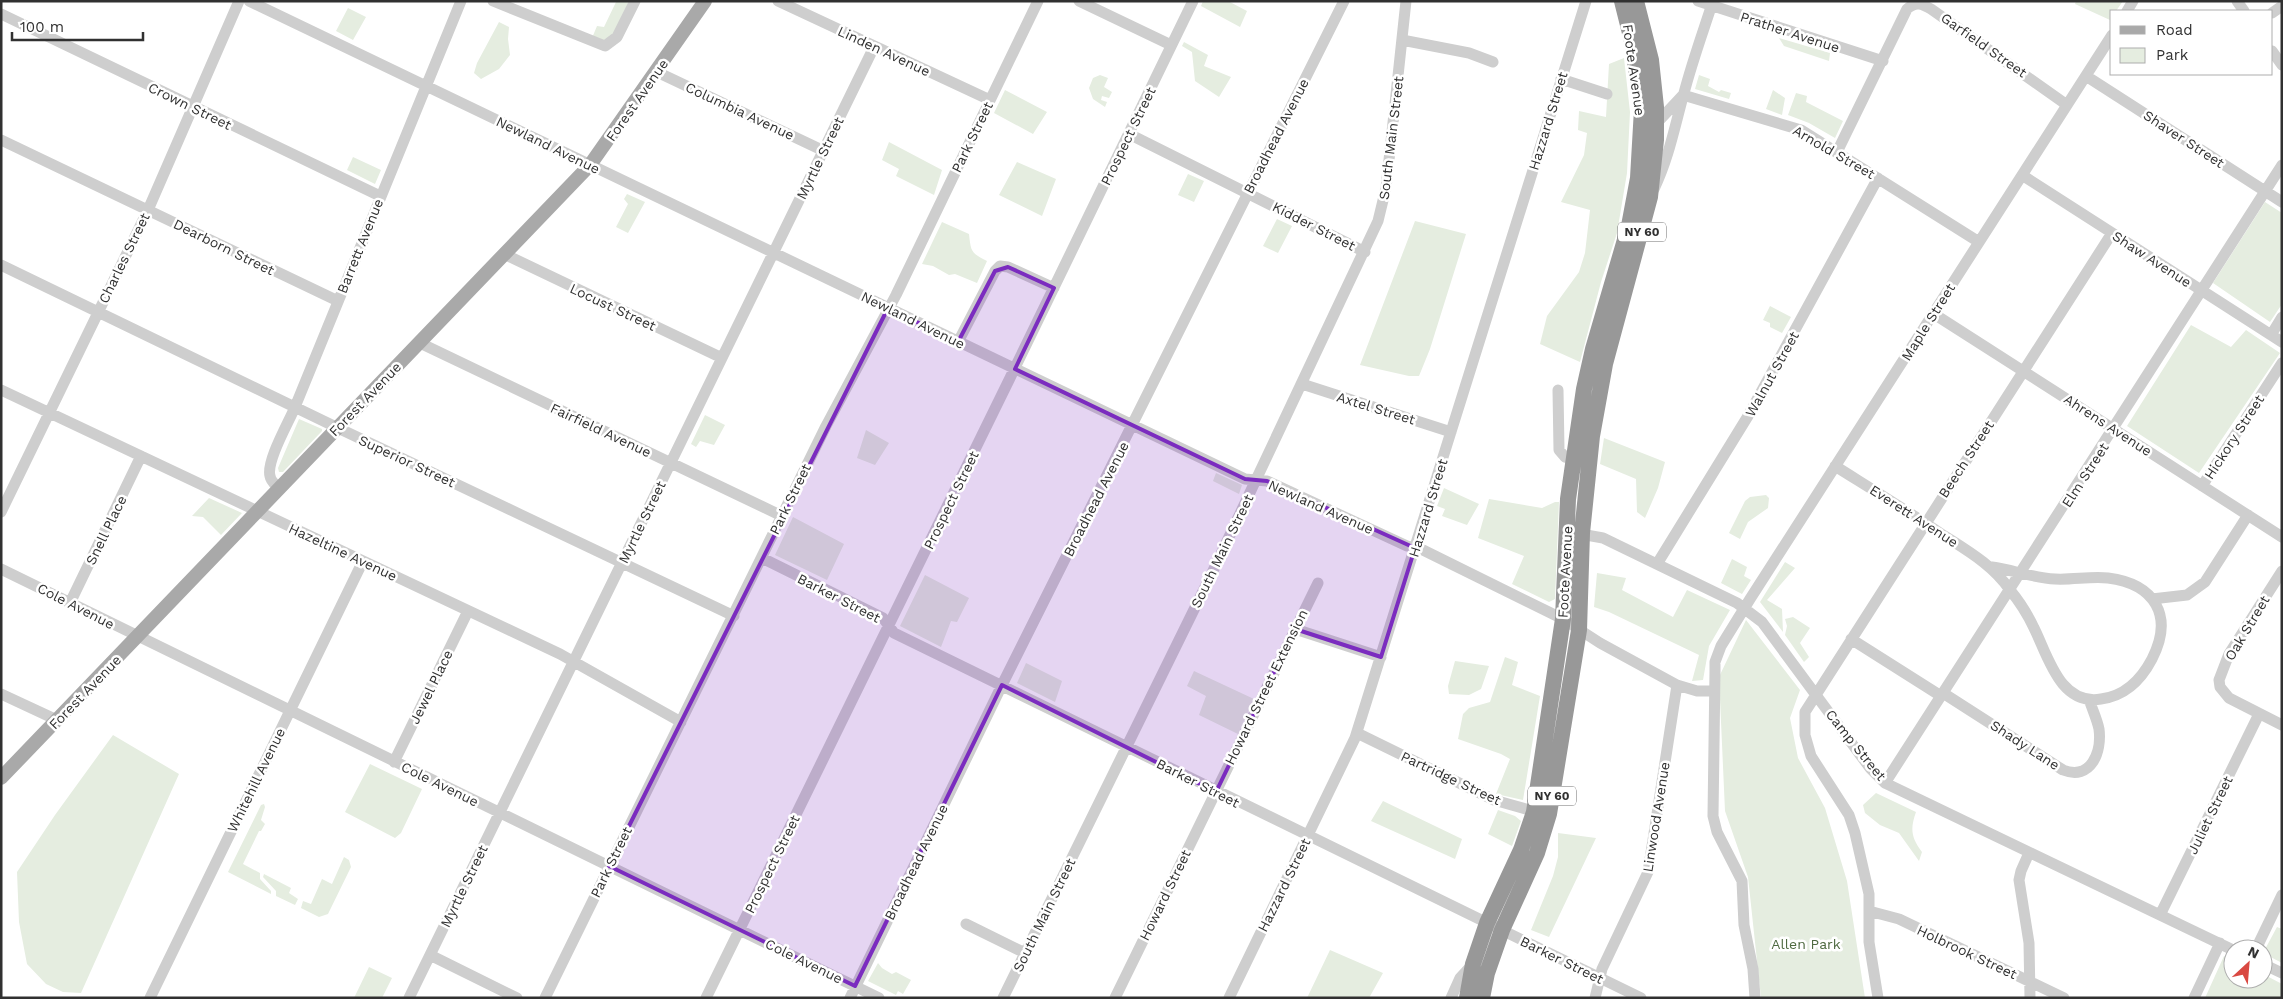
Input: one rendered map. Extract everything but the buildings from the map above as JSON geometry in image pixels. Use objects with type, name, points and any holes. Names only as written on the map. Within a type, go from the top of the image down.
[{"type":"highway","name":"Foote Avenue","points":[[1467,998],[1473,964],[1536,853],[1574,533],[1581,460],[1584,389],[1593,348],[1628,226],[1638,178],[1642,109],[1634,51],[1622,1]]},
{"type":"highway","name":"Foote Avenue","points":[[1581,460],[1650,197],[1656,125],[1651,60],[1636,1]]},
{"type":"highway","name":"Foote Avenue","points":[[1541,813],[1579,630],[1574,533]]},
{"type":"highway","name":"Foote Avenue","points":[[1482,998],[1494,927]]},
{"type":"main road","name":"Forest Avenue","points":[[1,778],[590,166],[705,1]]},
{"type":"street","name":"Charles Street","points":[[1,512],[148,210],[239,1]]},
{"type":"street","name":"Newland Avenue","points":[[250,1],[590,166],[1133,424],[1245,480],[1266,481],[1415,548],[1563,619],[1579,630],[1678,685],[1697,691],[1714,691]]},
{"type":"street","name":"Barrett Avenue","points":[[280,488],[272,481],[269,474],[270,464],[296,407],[380,196],[461,1]]},
{"type":"street","points":[[493,1],[599,45],[609,44],[617,37],[636,1]]},
{"type":"street","name":"Linden Avenue","points":[[778,1],[990,100]]},
{"type":"street","name":"Park Street","points":[[545,998],[782,516],[888,308],[1038,1]]},
{"type":"street","points":[[1079,1],[1171,45]]},
{"type":"street","name":"Prospect Street","points":[[706,998],[1015,369],[1192,1]]},
{"type":"street","name":"Broadhead Avenue","points":[[850,998],[1002,685],[1344,1]]},
{"type":"street","name":"South Main Street","points":[[1003,998],[1257,480],[1378,221],[1386,188],[1406,1]]},
{"type":"street","name":"Hazzard Street","points":[[1229,998],[1357,733],[1586,1]]},
{"type":"street","name":"Prather Avenue","points":[[1698,1],[1883,61]]},
{"type":"street","name":"Foote Avenue","points":[[1650,197],[1661,174],[1680,112],[1683,95],[1712,4]]},
{"type":"street","name":"Garfield Street","points":[[1883,61],[1907,9],[1914,4],[1920,4],[1931,9],[1988,48],[2067,105]]},
{"type":"street","name":"Crown Street","points":[[1,14],[380,196]]},
{"type":"street","name":"Maple Street","points":[[1755,998],[1753,969],[1744,925],[1742,881],[1717,832],[1713,816],[1714,691],[1715,662],[1718,652],[1744,608],[1934,314],[1975,240],[2022,175],[2110,38]]},
{"type":"street","points":[[1402,40],[1469,53],[1493,62]]},
{"type":"street","name":"Myrtle Street","points":[[410,998],[874,47]]},
{"type":"street","points":[[2273,52],[2282,65]]},
{"type":"street","points":[[1837,152],[1883,61]]},
{"type":"street","name":"Columbia Avenue","points":[[657,72],[824,150]]},
{"type":"street","name":"Shaver Street","points":[[2086,76],[2282,202]]},
{"type":"street","points":[[1561,79],[1607,94]]},
{"type":"street","name":"Foote Avenue","points":[[1641,139],[1683,95]]},
{"type":"street","name":"Arnold Street","points":[[1683,95],[1801,130],[1975,240]]},
{"type":"street","name":"Kidder Street","points":[[1129,134],[1365,252]]},
{"type":"street","name":"Dearborn Street","points":[[1,140],[338,301]]},
{"type":"street","name":"Elm Street","points":[[1885,783],[2282,166]]},
{"type":"street","name":"Shaw Avenue","points":[[2022,175],[2282,342]]},
{"type":"street","name":"Walnut Street","points":[[1657,564],[1748,416],[1878,178]]},
{"type":"street","name":"Beech Street","points":[[1878,998],[1869,942],[1866,879],[1849,815],[1816,766],[1807,746],[1804,727],[1805,712],[2112,233]]},
{"type":"street","name":"Locust Street","points":[[504,254],[722,358]]},
{"type":"street","name":"Superior Street","points":[[1,265],[734,616]]},
{"type":"street","points":[[958,342],[995,271],[1000,266],[1008,267],[1054,288]]},
{"type":"street","name":"Ahrens Avenue","points":[[1934,314],[2282,537]]},
{"type":"street","points":[[2270,335],[2282,317]]},
{"type":"street","name":"Fairfield Avenue","points":[[420,343],[782,516]]},
{"type":"street","name":"Hickory Street","points":[[2202,486],[2282,364]]},
{"type":"street","name":"Axtel Street","points":[[1302,384],[1451,432]]},
{"type":"street","name":"Hazeltine Avenue","points":[[1,390],[574,661],[681,722]]},
{"type":"street","points":[[1558,390],[1559,450],[1562,456],[1581,460]]},
{"type":"street","name":"Snell Place","points":[[70,603],[141,456]]},
{"type":"street","name":"Everett Avenue","points":[[1835,466],[1992,567]]},
{"type":"street","points":[[2152,599],[2187,595],[2205,582],[2248,515]]},
{"type":"street","name":"Camp Street","points":[[1574,533],[1602,538],[1657,564],[1744,608],[1762,622],[1870,768],[1885,783],[2223,945]]},
{"type":"street","name":"Barker Street","points":[[762,558],[883,618],[894,633],[1641,998]]},
{"type":"street","name":"Whitehill Avenue","points":[[150,998],[363,562]]},
{"type":"street","points":[[1992,567],[2055,579],[2106,578],[2136,586],[2159,607],[2161,624],[2158,646],[2149,664],[2134,684],[2118,695],[2100,700],[2077,695],[2060,681],[2050,664],[2034,627],[2010,589],[1992,567]]},
{"type":"street","name":"Cole Avenue","points":[[1,569],[290,712],[879,998]]},
{"type":"street","name":"Oak Street","points":[[2259,714],[2229,698],[2220,687],[2221,673],[2229,654],[2282,571]]},
{"type":"street","name":"Howard Street Extension","points":[[1216,792],[1318,583]]},
{"type":"street","name":"Jewel Place","points":[[394,762],[468,611]]},
{"type":"street","points":[[1295,628],[1381,657]]},
{"type":"street","name":"Shady Lane","points":[[1851,639],[2064,770],[2073,773],[2085,771],[2091,765],[2098,749],[2098,728],[2089,699]]},
{"type":"street","name":"Linwood Avenue","points":[[1595,998],[1599,978],[1648,872],[1678,685]]},
{"type":"street","points":[[1,694],[57,720]]},
{"type":"street","points":[[2259,714],[2282,725]]},
{"type":"street","name":"Juliet Street","points":[[2160,915],[2259,714]]},
{"type":"street","name":"Partridge Street","points":[[1357,733],[1494,800],[1541,813]]},
{"type":"street","name":"Howard Street","points":[[1115,998],[1216,792]]},
{"type":"street","points":[[2029,853],[2019,880],[2029,943],[2030,998]]},
{"type":"street","points":[[2261,939],[2282,896]]},
{"type":"street","name":"Holbrook Street","points":[[1869,911],[1899,920],[2064,998]]},
{"type":"street","points":[[966,924],[1025,953]]},
{"type":"street","points":[[2194,998],[2220,943]]},
{"type":"street","points":[[430,955],[517,998]]},
{"type":"street","points":[[1450,998],[1460,978],[1473,964]]},
{"type":"highlighted area","points":[[1008,267],[1054,288],[1015,369],[1245,479],[1267,481],[1415,548],[1381,657],[1295,629],[1216,792],[1002,685],[855,986],[609,866],[888,308],[958,342],[995,271]]},
{"type":"green space","points":[[629,1],[613,36],[601,41],[592,38],[597,26],[604,27],[616,2]]},
{"type":"green space","points":[[1203,1],[1228,1],[1247,11],[1240,27],[1201,6]]},
{"type":"green space","points":[[2076,1],[2123,1],[2117,10],[2110,10],[2110,20],[2075,4]]},
{"type":"green space","points":[[348,8],[366,17],[353,40],[336,31]]},
{"type":"green space","points":[[499,22],[509,27],[510,55],[499,69],[481,79],[474,73],[477,63]]},
{"type":"green space","points":[[1779,38],[1830,53],[1829,61],[1784,46]]},
{"type":"green space","points":[[1184,42],[1208,55],[1204,66],[1231,77],[1219,97],[1195,81],[1192,52],[1182,46]]},
{"type":"green space","points":[[1624,58],[1630,112],[1627,173],[1617,233],[1601,282],[1580,362],[1540,344],[1547,316],[1579,272],[1585,253],[1590,210],[1561,202],[1584,155],[1587,133],[1578,130],[1579,111],[1606,117],[1609,64]]},
{"type":"green space","points":[[1100,75],[1108,78],[1104,87],[1112,92],[1109,98],[1102,96],[1101,100],[1107,102],[1105,107],[1093,99],[1089,88],[1093,78]]},
{"type":"green space","points":[[1699,75],[1710,79],[1708,86],[1719,92],[1721,90],[1731,93],[1729,99],[1695,89]]},
{"type":"green space","points":[[1005,90],[1047,112],[1033,134],[994,113]]},
{"type":"green space","points":[[1773,90],[1785,98],[1782,115],[1766,109]]},
{"type":"green space","points":[[1796,93],[1807,96],[1806,102],[1843,121],[1835,138],[1809,123],[1788,115]]},
{"type":"green space","points":[[889,142],[942,170],[934,195],[896,176],[899,169],[882,160]]},
{"type":"green space","points":[[353,157],[381,170],[375,184],[347,170]]},
{"type":"green space","points":[[1017,162],[1056,179],[1042,216],[999,195]]},
{"type":"green space","points":[[1188,174],[1204,181],[1194,202],[1178,195]]},
{"type":"green space","points":[[627,194],[645,202],[628,233],[616,227],[628,204],[624,199]]},
{"type":"green space","points":[[2265,202],[2282,213],[2282,304],[2270,322],[2213,283]]},
{"type":"green space","points":[[1277,219],[1292,226],[1278,253],[1263,246]]},
{"type":"green space","points":[[1415,221],[1466,234],[1430,349],[1419,376],[1409,376],[1360,365]]},
{"type":"green space","points":[[942,222],[969,234],[970,245],[973,251],[987,261],[977,283],[955,274],[949,275],[933,266],[922,264]]},
{"type":"green space","points":[[1770,306],[1791,317],[1782,333],[1770,327],[1770,323],[1763,320]]},
{"type":"green space","points":[[2191,325],[2231,347],[2246,330],[2280,353],[2199,473],[2127,426]]},
{"type":"green space","points":[[705,415],[725,425],[714,445],[700,441],[696,447],[691,444]]},
{"type":"green space","points":[[299,419],[322,429],[322,431],[283,472],[279,472],[278,468]]},
{"type":"green space","points":[[866,430],[889,443],[875,465],[857,458]]},
{"type":"green space","points":[[1604,438],[1665,462],[1658,488],[1645,518],[1637,512],[1636,479],[1600,464]]},
{"type":"green space","points":[[1216,473],[1242,485],[1239,494],[1213,481]]},
{"type":"green space","points":[[1444,488],[1479,504],[1467,525],[1442,516],[1445,509],[1437,506]]},
{"type":"green space","points":[[1766,495],[1769,498],[1768,508],[1748,522],[1740,539],[1729,533],[1745,501],[1750,497]]},
{"type":"green space","points":[[209,498],[242,513],[221,535],[203,517],[192,516]]},
{"type":"green space","points":[[1489,499],[1542,508],[1559,502],[1555,599],[1549,602],[1512,584],[1524,556],[1478,538]]},
{"type":"green space","points":[[793,517],[844,544],[827,580],[775,555]]},
{"type":"green space","points":[[1732,559],[1747,567],[1744,576],[1751,580],[1742,594],[1721,583]]},
{"type":"green space","points":[[1785,562],[1795,568],[1767,600],[1782,609],[1783,632],[1760,602]]},
{"type":"green space","points":[[1597,573],[1626,578],[1622,590],[1673,617],[1687,590],[1730,610],[1709,646],[1703,680],[1692,681],[1699,655],[1609,612],[1594,607]]},
{"type":"green space","points":[[925,575],[969,598],[957,622],[951,621],[941,647],[900,626]]},
{"type":"green space","points":[[1793,617],[1810,628],[1800,643],[1809,657],[1804,662],[1785,635],[1787,626],[1785,619]]},
{"type":"green space","name":"Allen Park","points":[[1746,620],[1800,690],[1790,718],[1798,758],[1825,808],[1847,881],[1865,998],[1761,998],[1748,877],[1725,811],[1719,677]]},
{"type":"green space","points":[[1505,657],[1518,662],[1512,685],[1540,696],[1523,800],[1496,794],[1510,759],[1458,739],[1463,714],[1469,708],[1490,702]]},
{"type":"green space","points":[[1455,661],[1489,666],[1481,689],[1469,695],[1449,694],[1448,686]]},
{"type":"green space","points":[[1026,663],[1062,681],[1055,702],[1017,683]]},
{"type":"green space","points":[[1194,671],[1254,699],[1238,734],[1199,715],[1206,696],[1187,686]]},
{"type":"green space","points":[[113,735],[179,774],[81,993],[63,992],[46,984],[27,964],[19,922],[17,872],[55,815]]},
{"type":"green space","points":[[370,764],[422,789],[401,833],[395,838],[345,812]]},
{"type":"green space","points":[[1876,793],[1916,812],[1912,828],[1916,842],[1922,852],[1919,861],[1899,833],[1880,825],[1865,813],[1863,805]]},
{"type":"green space","points":[[1383,801],[1462,839],[1455,859],[1371,821]]},
{"type":"green space","points":[[264,804],[265,807],[261,820],[265,824],[261,831],[259,831],[243,864],[260,873],[260,879],[271,891],[271,894],[228,872],[261,805]]},
{"type":"green space","points":[[1498,810],[1515,816],[1521,821],[1512,846],[1488,834]]},
{"type":"green space","points":[[1558,833],[1596,838],[1549,937],[1531,930],[1553,876],[1558,857]]},
{"type":"green space","points":[[344,857],[349,860],[351,867],[328,914],[319,917],[301,908],[303,901],[311,904],[322,879],[332,884]]},
{"type":"green space","points":[[264,874],[291,888],[289,893],[298,899],[295,905],[276,896],[276,891],[263,877]]},
{"type":"green space","points":[[2277,927],[2282,929],[2282,963],[2273,958],[2273,939],[2271,939]]},
{"type":"green space","points":[[1330,950],[1383,973],[1369,998],[1307,998]]},
{"type":"green space","points":[[2223,958],[2223,989],[2273,989],[2273,979],[2282,984],[2282,998],[2205,998]]},
{"type":"green space","points":[[878,963],[892,974],[896,972],[911,980],[903,994],[898,991],[896,995],[868,981]]},
{"type":"green space","points":[[369,967],[392,978],[382,998],[354,998]]}]
